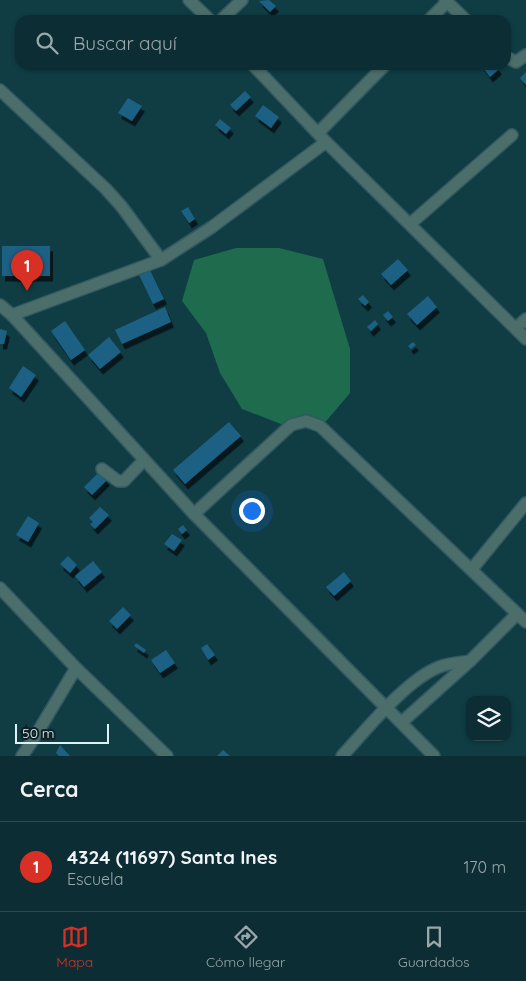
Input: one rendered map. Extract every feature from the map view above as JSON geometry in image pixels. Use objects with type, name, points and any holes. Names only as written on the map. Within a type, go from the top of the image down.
[{"type":"street","points":[[189,0],[205,15]]},
{"type":"street","points":[[226,15],[242,0]]},
{"type":"street","points":[[433,15],[446,1],[461,15]]},
{"type":"street","points":[[511,60],[516,62],[526,55]]},
{"type":"street","points":[[258,70],[326,142],[526,339]]},
{"type":"street","points":[[318,132],[380,70]]},
{"type":"street","points":[[0,90],[106,189],[122,207],[161,260]]},
{"type":"street","points":[[410,224],[512,136]]},
{"type":"street","points":[[12,315],[161,260],[212,227],[326,142]]},
{"type":"street","points":[[0,305],[12,315],[194,514],[388,707],[434,756]]},
{"type":"street","points":[[516,328],[526,319]]},
{"type":"street","points":[[194,514],[291,425],[306,421],[320,426],[526,622]]},
{"type":"street","points":[[102,469],[118,481],[124,481],[144,460]]},
{"type":"street","points":[[472,569],[526,503]]},
{"type":"street","points":[[0,588],[76,668],[167,756]]},
{"type":"street","points":[[402,722],[470,661],[517,614]]},
{"type":"street","points":[[342,756],[388,707],[422,676],[440,666],[470,661]]},
{"type":"street","points":[[22,756],[76,668]]},
{"type":"green space","points":[[236,248],[279,248],[323,259],[350,349],[350,393],[322,426],[281,424],[242,409],[220,373],[206,333],[182,301],[194,260]]},
{"type":"building","points":[[269,0],[276,6],[270,12],[259,1]]},
{"type":"building","points":[[485,70],[498,70],[490,77]]},
{"type":"building","points":[[526,72],[526,85],[520,78]]},
{"type":"building","points":[[245,91],[251,97],[236,111],[230,105]]},
{"type":"building","points":[[128,98],[142,106],[132,121],[118,113]]},
{"type":"building","points":[[263,105],[279,117],[271,128],[255,116]]},
{"type":"building","points":[[220,119],[231,128],[226,134],[215,125]]},
{"type":"building","points":[[188,207],[195,219],[189,223],[181,211]]},
{"type":"building","points":[[2,246],[50,246],[50,276],[2,276]]},
{"type":"building","points":[[398,259],[408,270],[391,285],[381,274]]},
{"type":"building","points":[[150,270],[164,299],[153,304],[139,275]]},
{"type":"building","points":[[363,295],[369,302],[365,306],[358,299]]},
{"type":"building","points":[[428,296],[437,307],[417,325],[407,314]]},
{"type":"building","points":[[165,307],[171,322],[122,344],[115,330]]},
{"type":"building","points":[[388,311],[393,317],[388,321],[383,315]]},
{"type":"building","points":[[375,320],[378,324],[371,331],[367,327]]},
{"type":"building","points":[[65,321],[85,350],[71,360],[51,331]]},
{"type":"building","points":[[0,329],[7,331],[4,344],[0,344]]},
{"type":"building","points":[[109,337],[121,352],[100,369],[88,355]]},
{"type":"building","points":[[413,342],[416,345],[411,349],[408,346]]},
{"type":"building","points":[[23,366],[36,375],[21,397],[9,388]]},
{"type":"building","points":[[229,422],[241,436],[185,484],[173,470]]},
{"type":"building","points":[[99,472],[107,480],[92,495],[84,487]]},
{"type":"building","points":[[100,507],[109,515],[95,529],[90,524],[93,522],[89,518]]},
{"type":"building","points":[[28,516],[39,523],[28,542],[16,535]]},
{"type":"building","points":[[183,525],[187,530],[182,534],[178,529]]},
{"type":"building","points":[[172,534],[182,540],[174,551],[164,544]]},
{"type":"building","points":[[68,556],[77,565],[70,573],[60,564]]},
{"type":"building","points":[[93,561],[102,572],[84,587],[75,576]]},
{"type":"building","points":[[344,572],[351,581],[334,596],[326,587]]},
{"type":"building","points":[[123,607],[131,615],[117,629],[109,621]]},
{"type":"building","points":[[136,643],[146,650],[144,653],[134,646]]},
{"type":"building","points":[[207,644],[215,655],[208,660],[201,648]]},
{"type":"building","points":[[166,650],[175,663],[160,673],[151,660]]},
{"type":"building","points":[[60,745],[70,756],[59,756],[56,753]]},
{"type":"building","points":[[223,750],[230,756],[217,756]]},
{"type":"place","name":"4324 (11697) Santa Ines","points":[[27,291]]}]
